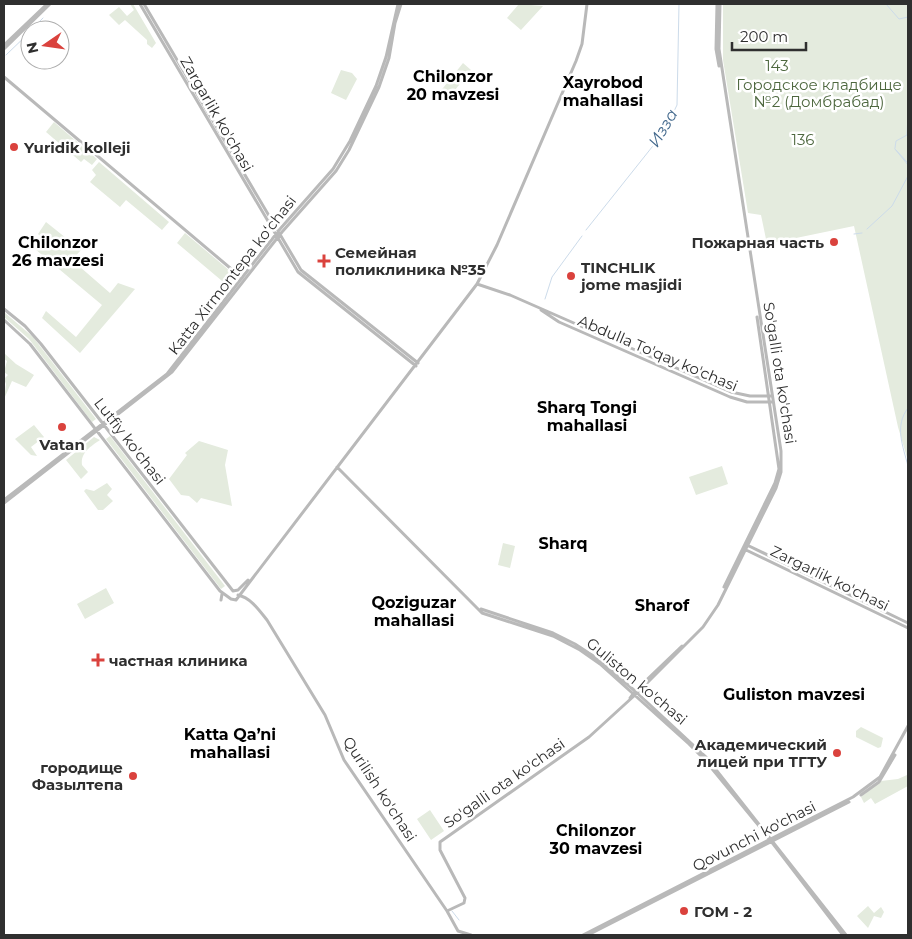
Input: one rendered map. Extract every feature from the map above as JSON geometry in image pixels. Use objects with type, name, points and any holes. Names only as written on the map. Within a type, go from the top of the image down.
[{"type":"main road","points":[[4,45],[48,4]]},
{"type":"main road","points":[[4,49],[48,4]]},
{"type":"main road","name":"Zargarlik ko'chasi","points":[[140,4],[277,236],[307,277],[417,364]]},
{"type":"main road","name":"Zargarlik ko'chasi","points":[[144,4],[277,236]]},
{"type":"main road","name":"Katta Xirmontepa koʻchasi","points":[[4,502],[172,372],[277,236],[333,169],[350,140],[384,63],[399,4]]},
{"type":"main road","name":"Katta Xirmontepa koʻchasi","points":[[277,236],[336,171],[364,118],[387,64],[399,4]]},
{"type":"main road","points":[[253,575],[229,595],[231,599],[235,600],[477,284],[497,245],[576,61],[582,44],[587,4]]},
{"type":"main road","name":"So'galli ota ko'chasi","points":[[447,911],[465,901],[440,850],[440,842],[580,744],[630,699],[705,622],[777,486],[782,472],[781,451],[723,82],[719,48],[719,4]]},
{"type":"main road","points":[[4,77],[243,279]]},
{"type":"main road","name":"Abdulla To'qay ko'chasi","points":[[477,284],[569,320],[732,392],[748,396],[771,396]]},
{"type":"main road","name":"Abdulla To'qay ko'chasi","points":[[539,308],[551,319],[566,326],[735,399],[772,402]]},
{"type":"main road","name":"Lutfiy ko'chasi","points":[[4,309],[38,340],[238,595]]},
{"type":"main road","name":"Lutfiy ko'chasi","points":[[4,320],[30,344],[221,593],[231,599]]},
{"type":"main road","points":[[566,326],[569,320]]},
{"type":"main road","points":[[642,359],[645,354]]},
{"type":"main road","points":[[765,396],[765,402]]},
{"type":"main road","name":"Guliston ko'chasi","points":[[337,467],[484,614],[567,642],[596,660],[635,693]]},
{"type":"main road","name":"Zargarlik ko'chasi","points":[[746,544],[835,587],[908,628]]},
{"type":"main road","name":"Zargarlik ko'chasi","points":[[743,548],[833,592],[855,599],[908,623]]},
{"type":"main road","points":[[833,592],[835,587]]},
{"type":"main road","name":"Qurilish ko'chasi","points":[[242,591],[244,597],[267,620],[325,715],[344,760],[447,911],[459,932],[471,935]]},
{"type":"main road","points":[[221,593],[221,600]]},
{"type":"main road","name":"Qurilish ko'chasi","points":[[238,595],[244,597]]},
{"type":"main road","name":"Guliston ko'chasi","points":[[476,606],[492,615],[553,633],[598,659],[701,755],[772,841],[845,935]]},
{"type":"main road","name":"Qovunchi ko'chasi","points":[[583,935],[772,841],[853,798],[871,786],[884,772],[908,726]]},
{"type":"main road","name":"Qovunchi ko'chasi","points":[[588,935],[849,802],[876,785],[886,773],[908,730]]},
{"type":"green space","points":[[130,4],[133,4],[156,43],[152,48],[147,44],[147,40],[125,20],[119,25],[109,15],[119,7],[127,16],[134,10]]},
{"type":"green space","points":[[519,4],[543,6],[521,30],[507,18]]},
{"type":"green space","name":"Городское кладбище №2 (Домбрабад)","points":[[723,4],[908,4],[908,461],[898,427],[854,226],[767,244],[761,215],[748,213],[723,60]]},
{"type":"green space","points":[[463,63],[471,70],[447,100],[439,93]]},
{"type":"green space","points":[[341,70],[352,73],[357,79],[346,100],[331,93]]},
{"type":"green space","points":[[54,122],[97,159],[92,165],[84,159],[81,162],[46,132]]},
{"type":"green space","points":[[99,162],[169,222],[162,230],[126,200],[120,207],[90,182],[96,175],[92,170]]},
{"type":"green space","points":[[46,222],[81,250],[72,260],[110,293],[118,283],[135,289],[80,353],[42,318],[46,311],[76,337],[102,305],[29,244],[31,242],[34,245],[45,245],[47,242],[38,234]]},
{"type":"green space","points":[[185,233],[236,276],[228,286],[177,243]]},
{"type":"green space","points":[[4,312],[33,337],[96,419],[92,422],[29,339],[4,317]]},
{"type":"green space","points":[[4,353],[16,364],[34,375],[26,387],[12,381],[4,399],[6,384],[4,379],[8,375],[4,372],[7,361],[4,359]]},
{"type":"green space","points":[[34,425],[44,437],[31,447],[37,456],[31,455],[15,439]]},
{"type":"green space","points":[[110,436],[225,586],[221,589],[106,439]]},
{"type":"green space","points":[[94,437],[100,440],[83,456],[82,465],[88,472],[81,479],[66,460]]},
{"type":"green space","points":[[199,441],[228,450],[225,465],[232,506],[201,498],[197,503],[189,496],[181,495],[169,479],[187,455],[185,453]]},
{"type":"green space","points":[[722,466],[728,484],[696,495],[689,477]]},
{"type":"green space","points":[[107,483],[112,489],[107,495],[113,501],[103,510],[98,510],[84,491],[86,489],[94,491]]},
{"type":"green space","points":[[503,543],[515,546],[510,568],[498,565]]},
{"type":"green space","points":[[106,588],[114,603],[85,619],[77,604]]},
{"type":"green space","points":[[861,727],[883,738],[881,747],[878,748],[856,737],[856,731]]},
{"type":"green space","points":[[907,775],[908,786],[875,804],[871,798],[864,803],[861,797],[881,781],[898,779]]},
{"type":"green space","points":[[430,810],[444,831],[431,840],[417,819]]},
{"type":"green space","points":[[868,906],[874,913],[881,907],[884,912],[881,918],[874,916],[868,928],[857,916]]},
{"type":"waterway","name":"Изза","points":[[586,230],[664,132],[677,105],[679,4]]},
{"type":"waterway","points":[[886,4],[899,19],[908,17]]},
{"type":"waterway","points":[[6,55],[20,42]]},
{"type":"waterway","points":[[895,148],[896,141],[907,135],[908,114]]},
{"type":"waterway","points":[[895,149],[908,165]]},
{"type":"waterway","points":[[895,149],[908,163]]},
{"type":"waterway","points":[[867,229],[892,206],[908,176]]},
{"type":"waterway","points":[[854,234],[862,233]]},
{"type":"waterway","name":"Изза","points":[[545,299],[552,277],[582,236]]},
{"type":"waterway","points":[[908,408],[901,422],[902,444],[908,466]]},
{"type":"waterway","points":[[452,911],[459,920]]},
{"type":"place","name":"Yuridik kolleji","points":[[14,147]]},
{"type":"place","name":"Пожарная часть","points":[[834,242]]},
{"type":"place","name":"Семейная поликлиника №35","points":[[324,261]]},
{"type":"place","name":"TINCHLIK jome masjidi","points":[[571,276]]},
{"type":"place","name":"Vatan","points":[[62,427]]},
{"type":"place","name":"частная клиника","points":[[98,660]]},
{"type":"place","name":"Академический лицей при ТГТУ","points":[[837,753]]},
{"type":"place","name":"городище Фазылтепа","points":[[133,776]]},
{"type":"place","name":"ГОМ - 2","points":[[684,911]]},
{"type":"district","name":"Chilonzor 20 mavzesi","points":[[453,85]]},
{"type":"district","name":"Xayrobod mahallasi","points":[[603,91]]},
{"type":"district","name":"Chilonzor 26 mavzesi","points":[[58,251]]},
{"type":"district","name":"Sharq Tongi mahallasi","points":[[587,416]]},
{"type":"district","name":"Sharq","points":[[563,543]]},
{"type":"district","name":"Sharof","points":[[662,605]]},
{"type":"district","name":"Qoziguzar mahallasi","points":[[414,611]]},
{"type":"district","name":"Guliston mavzesi","points":[[794,694]]},
{"type":"district","name":"Katta Qaʼni mahallasi","points":[[230,743]]},
{"type":"district","name":"Chilonzor 30 mavzesi","points":[[596,839]]},
{"type":"park label","name":"143","points":[[777,65]]},
{"type":"park label","name":"136","points":[[803,139]]}]
